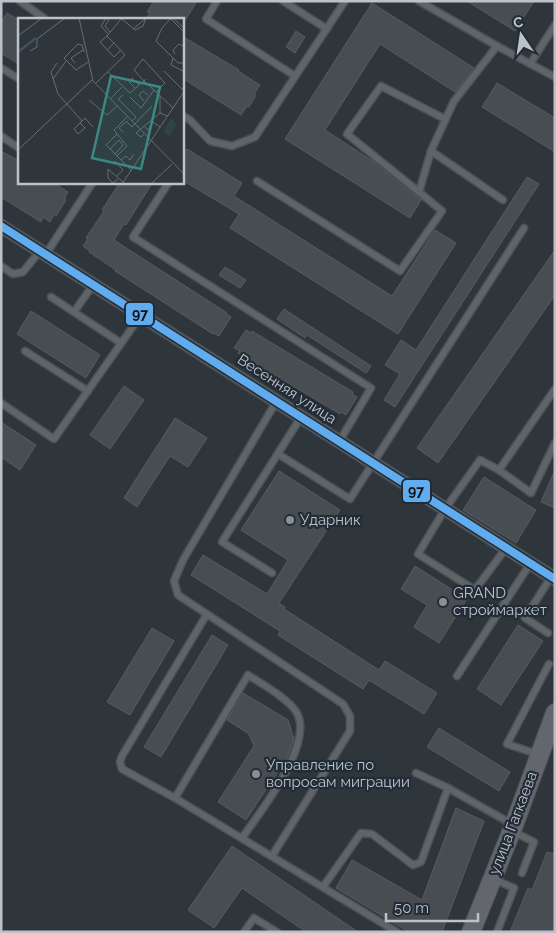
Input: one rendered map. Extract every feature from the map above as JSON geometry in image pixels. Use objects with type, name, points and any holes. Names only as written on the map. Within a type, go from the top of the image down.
[{"type":"street","name":"Весенняя улица","points":[[1,226],[553,578]]},
{"type":"street","name":"улица Гагкаева","points":[[471,932],[555,713]]},
{"type":"lane","points":[[20,1],[44,18]]},
{"type":"lane","points":[[217,1],[206,19],[295,76]]},
{"type":"lane","points":[[283,1],[327,29]]},
{"type":"lane","points":[[184,116],[210,141],[232,146],[255,137],[345,1]]},
{"type":"lane","points":[[419,1],[555,77]]},
{"type":"lane","points":[[530,64],[555,25]]},
{"type":"lane","points":[[419,192],[431,151],[454,101],[497,46]]},
{"type":"lane","points":[[1,69],[18,78]]},
{"type":"lane","points":[[257,181],[400,271],[442,211],[347,134],[381,86],[445,119]]},
{"type":"lane","points":[[1,136],[18,147]]},
{"type":"lane","points":[[431,151],[503,200]]},
{"type":"lane","points":[[1,266],[13,274],[23,272],[43,253],[92,184]]},
{"type":"lane","points":[[169,184],[132,237],[371,388],[339,442]]},
{"type":"lane","points":[[278,454],[350,499],[524,228]]},
{"type":"lane","points":[[74,312],[93,285]]},
{"type":"lane","points":[[51,297],[121,343]]},
{"type":"lane","points":[[1,403],[54,439],[141,315]]},
{"type":"lane","points":[[25,351],[88,391]]},
{"type":"lane","points":[[499,470],[555,389]]},
{"type":"lane","points":[[272,856],[350,731],[350,716],[342,704],[178,595],[174,581],[182,560],[276,402]]},
{"type":"lane","points":[[272,573],[222,542],[301,417]]},
{"type":"lane","points":[[506,548],[475,590],[418,554],[445,509],[480,460],[499,470],[531,493],[555,443]]},
{"type":"lane","points":[[457,676],[530,564]]},
{"type":"lane","points":[[548,632],[525,618],[553,578]]},
{"type":"lane","points":[[207,614],[127,747],[120,762],[122,769],[175,798],[397,932]]},
{"type":"lane","points":[[539,755],[507,744],[549,664]]},
{"type":"lane","points":[[175,798],[248,675],[291,704],[300,723],[300,737],[292,761],[272,795],[242,838]]},
{"type":"lane","points":[[416,773],[448,788],[534,842],[522,873]]},
{"type":"lane","points":[[323,887],[361,833],[372,834],[413,865],[422,862],[448,788]]},
{"type":"lane","points":[[492,879],[514,888],[497,932]]},
{"type":"lane","points":[[244,932],[254,918],[276,932]]},
{"type":"building","points":[[154,1],[197,1],[186,19],[147,18],[150,13],[147,12]]},
{"type":"building","points":[[467,1],[534,1],[515,31]]},
{"type":"building","points":[[372,3],[474,68],[455,92],[380,44],[325,130],[371,160],[421,200],[410,218],[285,139]]},
{"type":"building","points":[[7,13],[18,19],[18,63],[1,53],[1,22]]},
{"type":"building","points":[[296,31],[305,37],[295,53],[286,47]]},
{"type":"building","points":[[184,37],[239,70],[260,85],[249,107],[247,106],[241,115],[184,79]]},
{"type":"building","points":[[497,83],[555,118],[555,152],[482,107]]},
{"type":"building","points":[[187,149],[242,183],[234,196],[392,296],[435,230],[456,243],[398,334],[230,228],[239,214],[184,181],[184,150],[186,151]]},
{"type":"building","points":[[1,151],[18,160],[18,184],[55,184],[68,192],[64,199],[66,200],[50,222],[43,217],[41,222],[1,197]]},
{"type":"building","points":[[527,177],[539,184],[395,407],[384,400],[400,374],[385,365],[401,340],[416,350]]},
{"type":"building","points":[[119,184],[152,184],[126,225],[124,224],[114,240],[227,313],[231,317],[219,336],[115,271],[83,246],[88,239],[86,238],[104,211],[102,210]]},
{"type":"building","points":[[555,250],[555,295],[438,463],[417,448]]},
{"type":"building","points":[[225,267],[246,280],[240,288],[219,275]]},
{"type":"building","points":[[284,309],[371,366],[366,373],[307,335],[305,338],[277,319]]},
{"type":"building","points":[[31,311],[100,355],[86,378],[17,334]]},
{"type":"building","points":[[246,330],[251,333],[252,331],[353,392],[352,394],[357,397],[346,415],[341,412],[340,414],[238,353],[240,351],[234,348]]},
{"type":"building","points":[[124,386],[144,400],[110,449],[90,435]]},
{"type":"building","points":[[175,418],[207,438],[188,467],[170,456],[137,507],[124,498]]},
{"type":"building","points":[[1,422],[36,445],[20,470],[1,457]]},
{"type":"building","points":[[555,470],[555,508],[541,502]]},
{"type":"building","points":[[279,471],[340,510],[279,603],[285,607],[284,609],[379,670],[385,661],[437,693],[424,714],[369,680],[363,689],[278,635],[280,631],[191,575],[203,555],[267,594],[288,560],[241,530]]},
{"type":"building","points":[[484,477],[536,510],[516,543],[463,510]]},
{"type":"building","name":"GRAND строймаркет","points":[[415,566],[467,599],[439,643],[414,627],[427,605],[401,589]]},
{"type":"building","points":[[518,625],[543,641],[501,705],[477,689]]},
{"type":"building","points":[[152,628],[174,641],[130,715],[107,702]]},
{"type":"building","points":[[212,635],[228,645],[161,757],[144,747]]},
{"type":"building","name":"Управление по вопросам миграции","points":[[243,693],[288,720],[294,739],[287,758],[246,820],[218,802],[254,746],[249,734],[227,720]]},
{"type":"building","points":[[439,728],[510,772],[499,791],[427,747]]},
{"type":"building","points":[[456,808],[484,821],[442,932],[409,932],[336,888],[352,860],[422,900]]},
{"type":"building","points":[[232,846],[358,932],[306,932],[242,888],[214,928],[188,910]]},
{"type":"building","points":[[547,852],[555,854],[555,927],[552,932],[510,932],[528,888],[532,890]]},
{"type":"transit line","name":"97","points":[[1,226],[555,579]]},
{"type":"place","name":"Ударник","points":[[290,520]]},
{"type":"place","name":"GRAND строймаркет","points":[[443,602]]},
{"type":"place","name":"Управление по вопросам миграции","points":[[256,774]]}]
